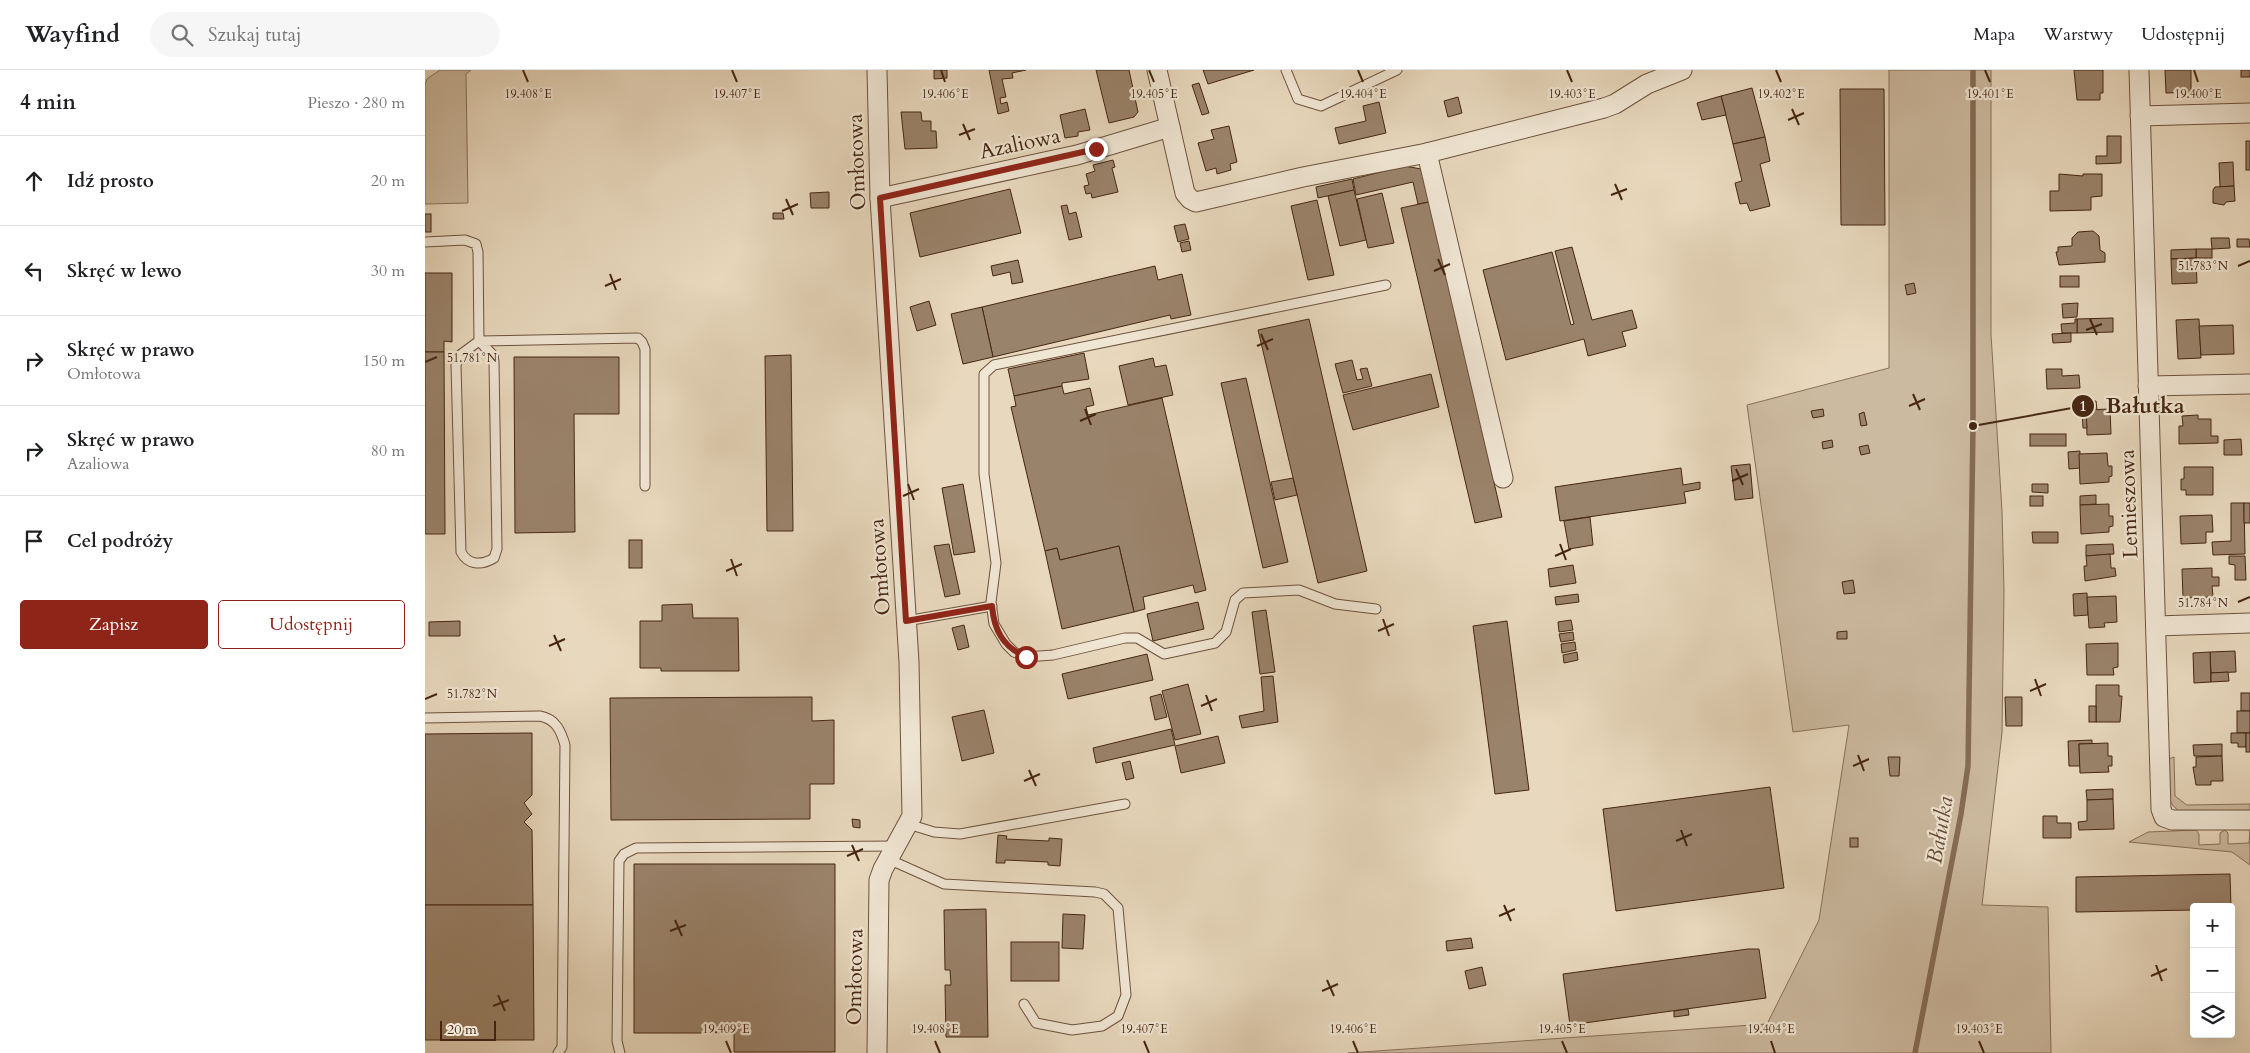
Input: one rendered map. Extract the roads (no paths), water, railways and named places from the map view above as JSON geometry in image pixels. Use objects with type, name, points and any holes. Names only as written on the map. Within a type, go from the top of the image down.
[{"type":"street","name":"Omłotowa","points":[[877,70],[880,198],[906,621],[912,816],[879,880],[877,1053]]},
{"type":"street","points":[[1157,70],[1185,193],[1196,202],[1303,177],[1427,153],[1605,108],[1647,84],[1682,70]]},
{"type":"street","name":"Lemieszowa","points":[[2139,70],[2161,809],[2164,817],[2172,820],[2250,820]]},
{"type":"street","points":[[2140,116],[2250,113]]},
{"type":"street","name":"Azaliowa","points":[[880,198],[1077,155],[1170,127]]},
{"type":"street","points":[[1427,153],[1503,478]]},
{"type":"street","points":[[2148,386],[2250,384]]},
{"type":"street","points":[[2156,626],[2250,623]]},
{"type":"lane","points":[[1286,70],[1298,99],[1321,106],[1397,70]]},
{"type":"lane","points":[[425,242],[465,240],[476,244],[479,252],[479,341],[493,355],[494,362],[497,549],[494,558],[486,563],[472,563],[465,559],[461,552],[456,365],[460,355],[479,341],[638,338],[645,350],[645,486]]},
{"type":"lane","points":[[1376,609],[1335,604],[1299,590],[1243,594],[1235,600],[1226,632],[1215,643],[1164,654],[1137,638],[1125,638],[1053,654],[1026,657],[1014,652],[1006,644],[994,624],[992,606],[996,563],[983,456],[984,374],[994,366],[1385,285]]},
{"type":"lane","points":[[906,621],[992,606]]},
{"type":"lane","points":[[425,718],[540,716],[549,718],[557,725],[562,734],[565,745],[562,1047],[558,1053]]},
{"type":"lane","points":[[908,824],[934,832],[960,834],[1125,804]]},
{"type":"lane","points":[[620,1053],[617,1041],[619,861],[624,854],[636,848],[892,853],[944,884],[1105,894],[1118,908],[1125,995],[1118,1016],[1102,1026],[1072,1030],[1036,1023],[1024,1004]]},
{"type":"waterway","name":"Bałutka","points":[[1915,1053],[1961,814],[1968,766],[1973,426],[1973,70]]},
{"type":"place","name":"Bałutka","points":[[1973,426]]}]
